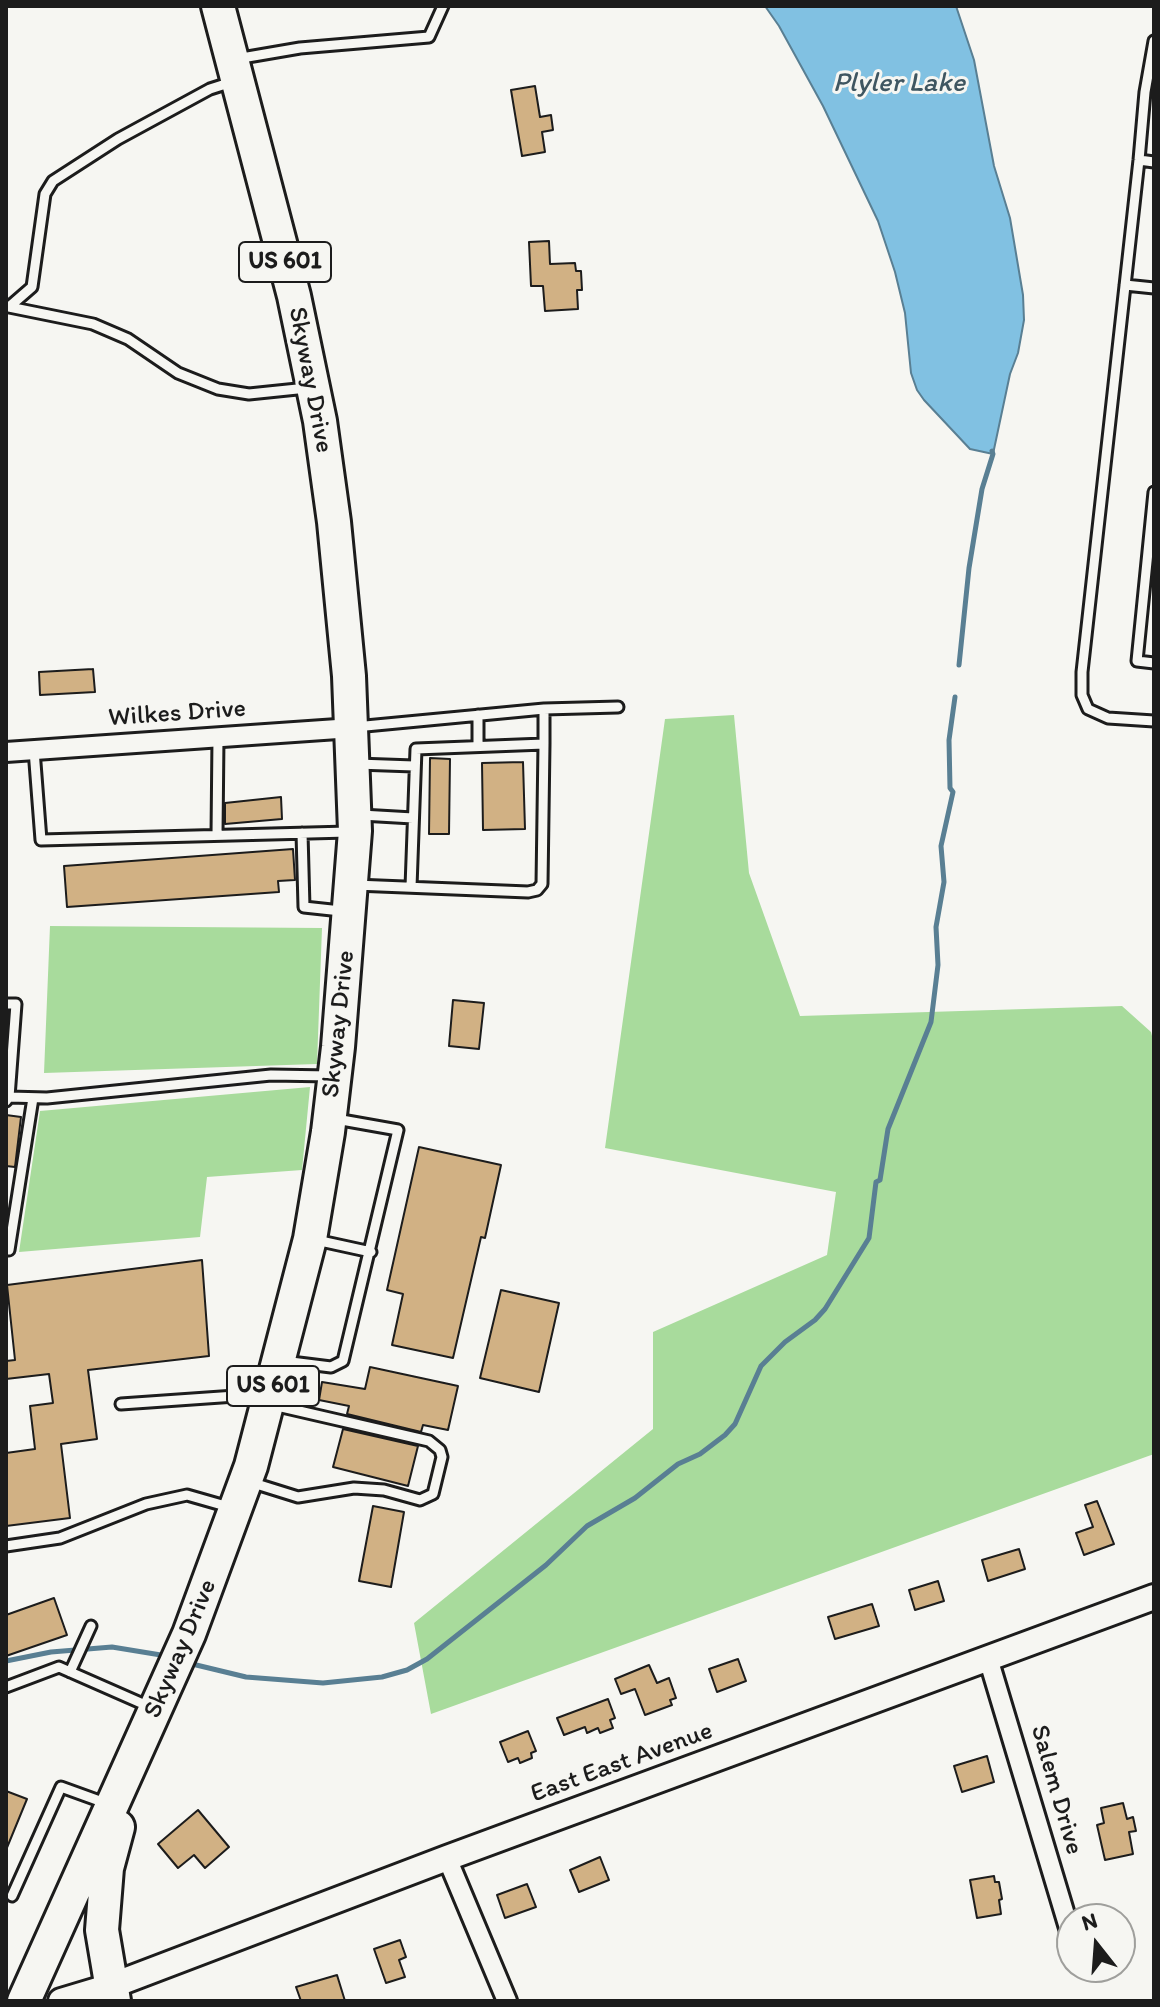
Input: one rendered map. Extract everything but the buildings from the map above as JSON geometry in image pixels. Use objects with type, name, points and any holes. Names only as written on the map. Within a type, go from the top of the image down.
[{"type":"highway","name":"Skyway Drive","points":[[24,2001],[110,1805],[157,1710],[241,1495],[280,1361],[310,1239],[334,1076],[354,823],[352,728],[336,536],[314,387],[294,296],[218,6]]},
{"type":"highway","name":"US 601","points":[[105,1996],[102,1930],[107,1868],[157,1710]]},
{"type":"street","name":"Wilkes Drive","points":[[6,752],[352,728]]},
{"type":"street","name":"East East Avenue","points":[[61,2001],[105,1996],[447,1858],[1154,1597]]},
{"type":"street","name":"Salem Drive","points":[[988,1658],[1062,1903]]},
{"type":"street","points":[[447,1858],[507,2001]]},
{"type":"lane","points":[[8,307],[32,287],[45,194],[53,181],[118,139],[210,89],[236,70],[300,48],[429,37],[443,6]]},
{"type":"lane","points":[[1154,41],[1145,92],[1082,672],[1082,695],[1088,709],[1108,718],[1154,721]]},
{"type":"lane","points":[[1139,160],[1154,162]]},
{"type":"lane","points":[[1125,285],[1154,288]]},
{"type":"lane","points":[[8,307],[93,324],[128,339],[178,373],[218,389],[249,394],[314,387]]},
{"type":"lane","points":[[1154,492],[1137,661],[1154,663]]},
{"type":"lane","points":[[352,728],[544,709],[618,707]]},
{"type":"lane","points":[[302,833],[304,907],[411,887],[537,890],[542,884],[544,709]]},
{"type":"lane","points":[[478,715],[478,746]]},
{"type":"lane","points":[[217,834],[218,738]]},
{"type":"lane","points":[[411,887],[415,752],[420,748],[544,744]]},
{"type":"lane","points":[[34,750],[41,840],[302,833],[354,823],[413,818]]},
{"type":"lane","points":[[354,764],[414,766]]},
{"type":"lane","points":[[6,1004],[16,1004],[8,1099],[271,1075],[334,1076]]},
{"type":"lane","points":[[9,1250],[33,1098]]},
{"type":"lane","points":[[280,1361],[331,1367],[343,1361],[398,1130],[329,1118]]},
{"type":"lane","points":[[310,1239],[371,1252]]},
{"type":"lane","points":[[6,1546],[60,1538],[146,1504],[187,1495],[298,1497],[354,1488],[384,1490],[420,1500],[433,1494],[442,1457],[440,1450],[429,1441],[270,1398],[121,1404]]},
{"type":"lane","points":[[70,1672],[91,1626]]},
{"type":"lane","points":[[6,1687],[59,1667],[157,1710]]},
{"type":"lane","points":[[12,1896],[61,1787],[110,1805]]},
{"type":"green space","points":[[734,715],[749,873],[800,1016],[1122,1006],[1151,1032],[1154,1044],[1154,1454],[431,1714],[414,1623],[653,1429],[653,1332],[827,1255],[836,1192],[605,1148],[665,719]]},
{"type":"green space","points":[[50,926],[322,928],[317,1064],[44,1073]]},
{"type":"green space","points":[[310,1087],[302,1170],[207,1177],[200,1237],[19,1252],[40,1111]]},
{"type":"water","name":"Plyler Lake","points":[[765,6],[956,6],[974,60],[994,166],[1010,218],[1023,295],[1024,320],[1018,353],[1010,374],[993,454],[970,449],[917,390],[911,373],[905,313],[878,221],[823,106]]},
{"type":"waterway","points":[[959,665],[969,568],[982,489],[992,451]]},
{"type":"waterway","points":[[188,1663],[246,1677],[323,1683],[382,1677],[407,1670],[427,1659],[546,1565],[587,1526],[635,1498],[678,1464],[700,1454],[735,1424],[761,1366],[825,1309],[869,1238],[876,1182],[880,1180],[888,1129],[931,1022],[938,965],[936,927],[944,882],[941,846],[953,792],[950,788],[949,740],[955,697]]},
{"type":"waterway","points":[[6,1661],[51,1652],[112,1647],[167,1656]]}]
